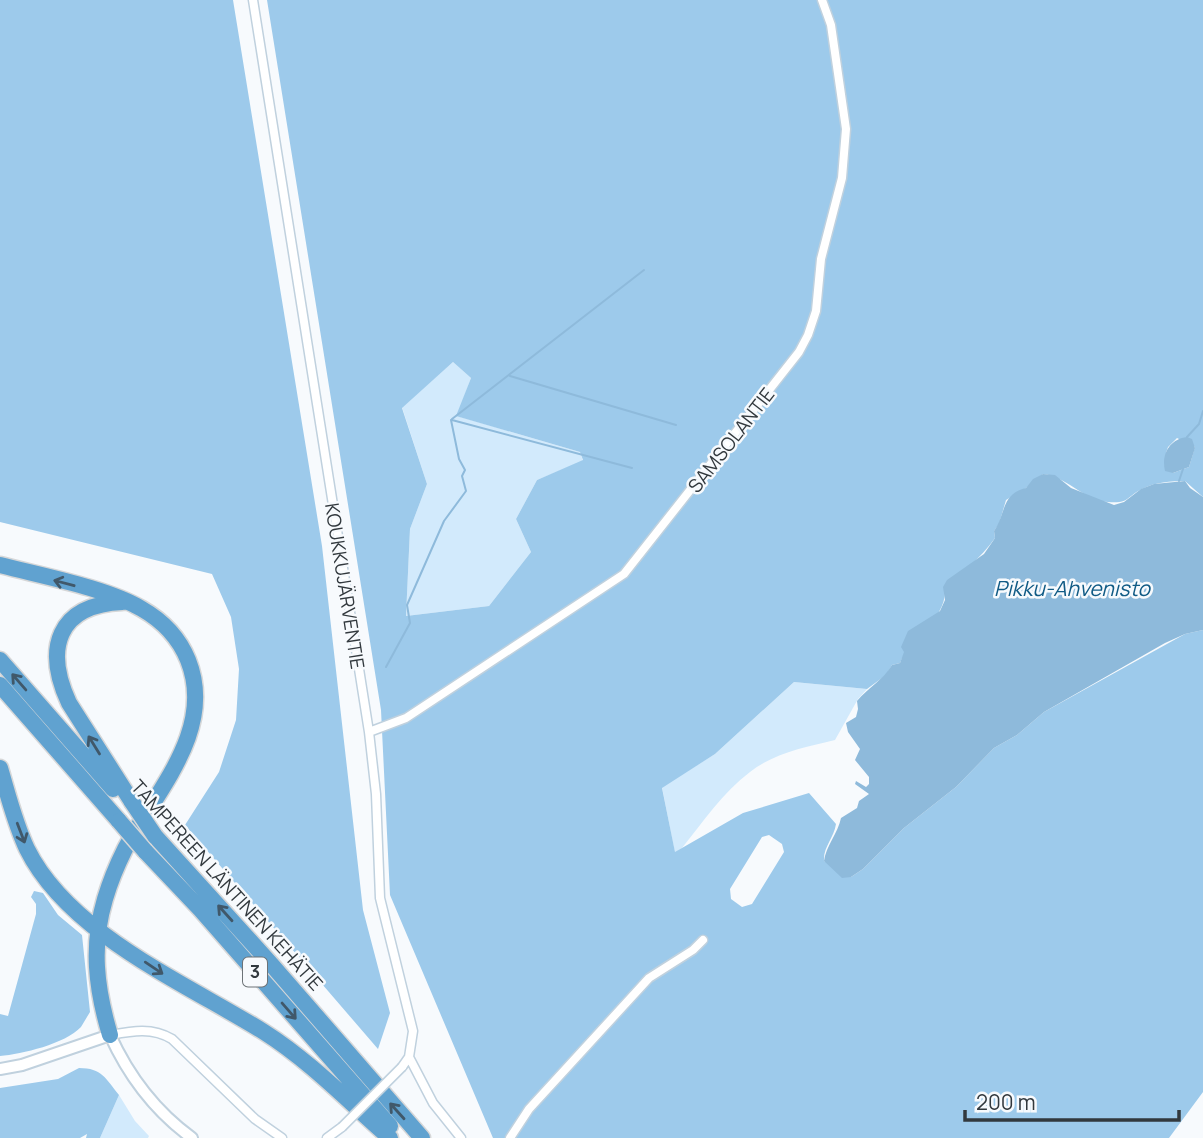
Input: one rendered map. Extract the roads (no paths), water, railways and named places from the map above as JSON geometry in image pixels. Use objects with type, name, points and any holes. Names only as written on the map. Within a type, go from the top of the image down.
[{"type":"highway","points":[[0,565],[105,593],[128,602],[160,621],[181,645],[194,681],[195,711],[185,746],[177,764],[124,850],[97,930],[96,978],[110,1035]]},
{"type":"highway","points":[[126,810],[69,703],[58,673],[56,652],[68,625],[84,609],[105,603],[128,602]]},
{"type":"highway","name":"TAMPEREEN LÄNTINEN KEHÄTIE","points":[[0,660],[126,810],[145,851],[200,909],[400,1138]]},
{"type":"highway","name":"TAMPEREEN LÄNTINEN KEHÄTIE","points":[[0,685],[155,836],[271,964],[422,1138]]},
{"type":"highway","points":[[0,768],[17,823],[34,861],[58,892],[97,930],[164,975],[285,1046],[390,1138]]},
{"type":"street","name":"KOUKKUJÄRVENTIE","points":[[253,0],[369,732],[376,794],[380,898],[411,1018],[413,1031],[409,1057]]},
{"type":"street","name":"SAMSOLANTIE","points":[[369,732],[406,718],[624,574],[799,352],[816,311],[821,259],[842,178],[846,129],[831,25],[822,0]]},
{"type":"street","points":[[510,1138],[529,1109],[649,978],[693,950],[703,940]]},
{"type":"street","points":[[0,1069],[22,1065],[110,1035],[146,1030],[162,1033],[172,1039],[256,1119],[282,1138]]},
{"type":"street","points":[[110,1035],[126,1068],[149,1099],[192,1138]]},
{"type":"street","points":[[327,1138],[342,1127],[409,1057],[433,1103],[461,1138]]},
{"type":"water","points":[[1181,438],[1192,439],[1195,448],[1189,467],[1173,473],[1165,471],[1164,459],[1168,448]]},
{"type":"water","name":"Pikku-Ahvenisto","points":[[1043,474],[1055,475],[1071,488],[1114,505],[1154,484],[1185,481],[1203,497],[1203,630],[1165,643],[1044,712],[1017,735],[994,748],[956,787],[904,828],[863,869],[851,877],[842,878],[824,861],[825,855],[841,818],[857,808],[859,801],[869,794],[855,784],[856,781],[866,787],[869,777],[855,760],[860,749],[848,732],[846,723],[856,717],[857,701],[892,665],[900,663],[904,652],[901,647],[908,631],[940,611],[945,600],[943,587],[947,580],[984,554],[995,538],[994,531],[1008,500]]},
{"type":"waterway","points":[[452,419],[644,270]]},
{"type":"waterway","points":[[510,376],[676,425]]},
{"type":"waterway","points":[[1187,437],[1199,424],[1203,411]]},
{"type":"waterway","points":[[386,667],[410,623],[407,605],[444,521],[466,491],[462,476],[465,470],[459,459],[451,420]]},
{"type":"waterway","points":[[452,420],[632,468]]},
{"type":"waterway","points":[[1179,481],[1183,469]]}]
